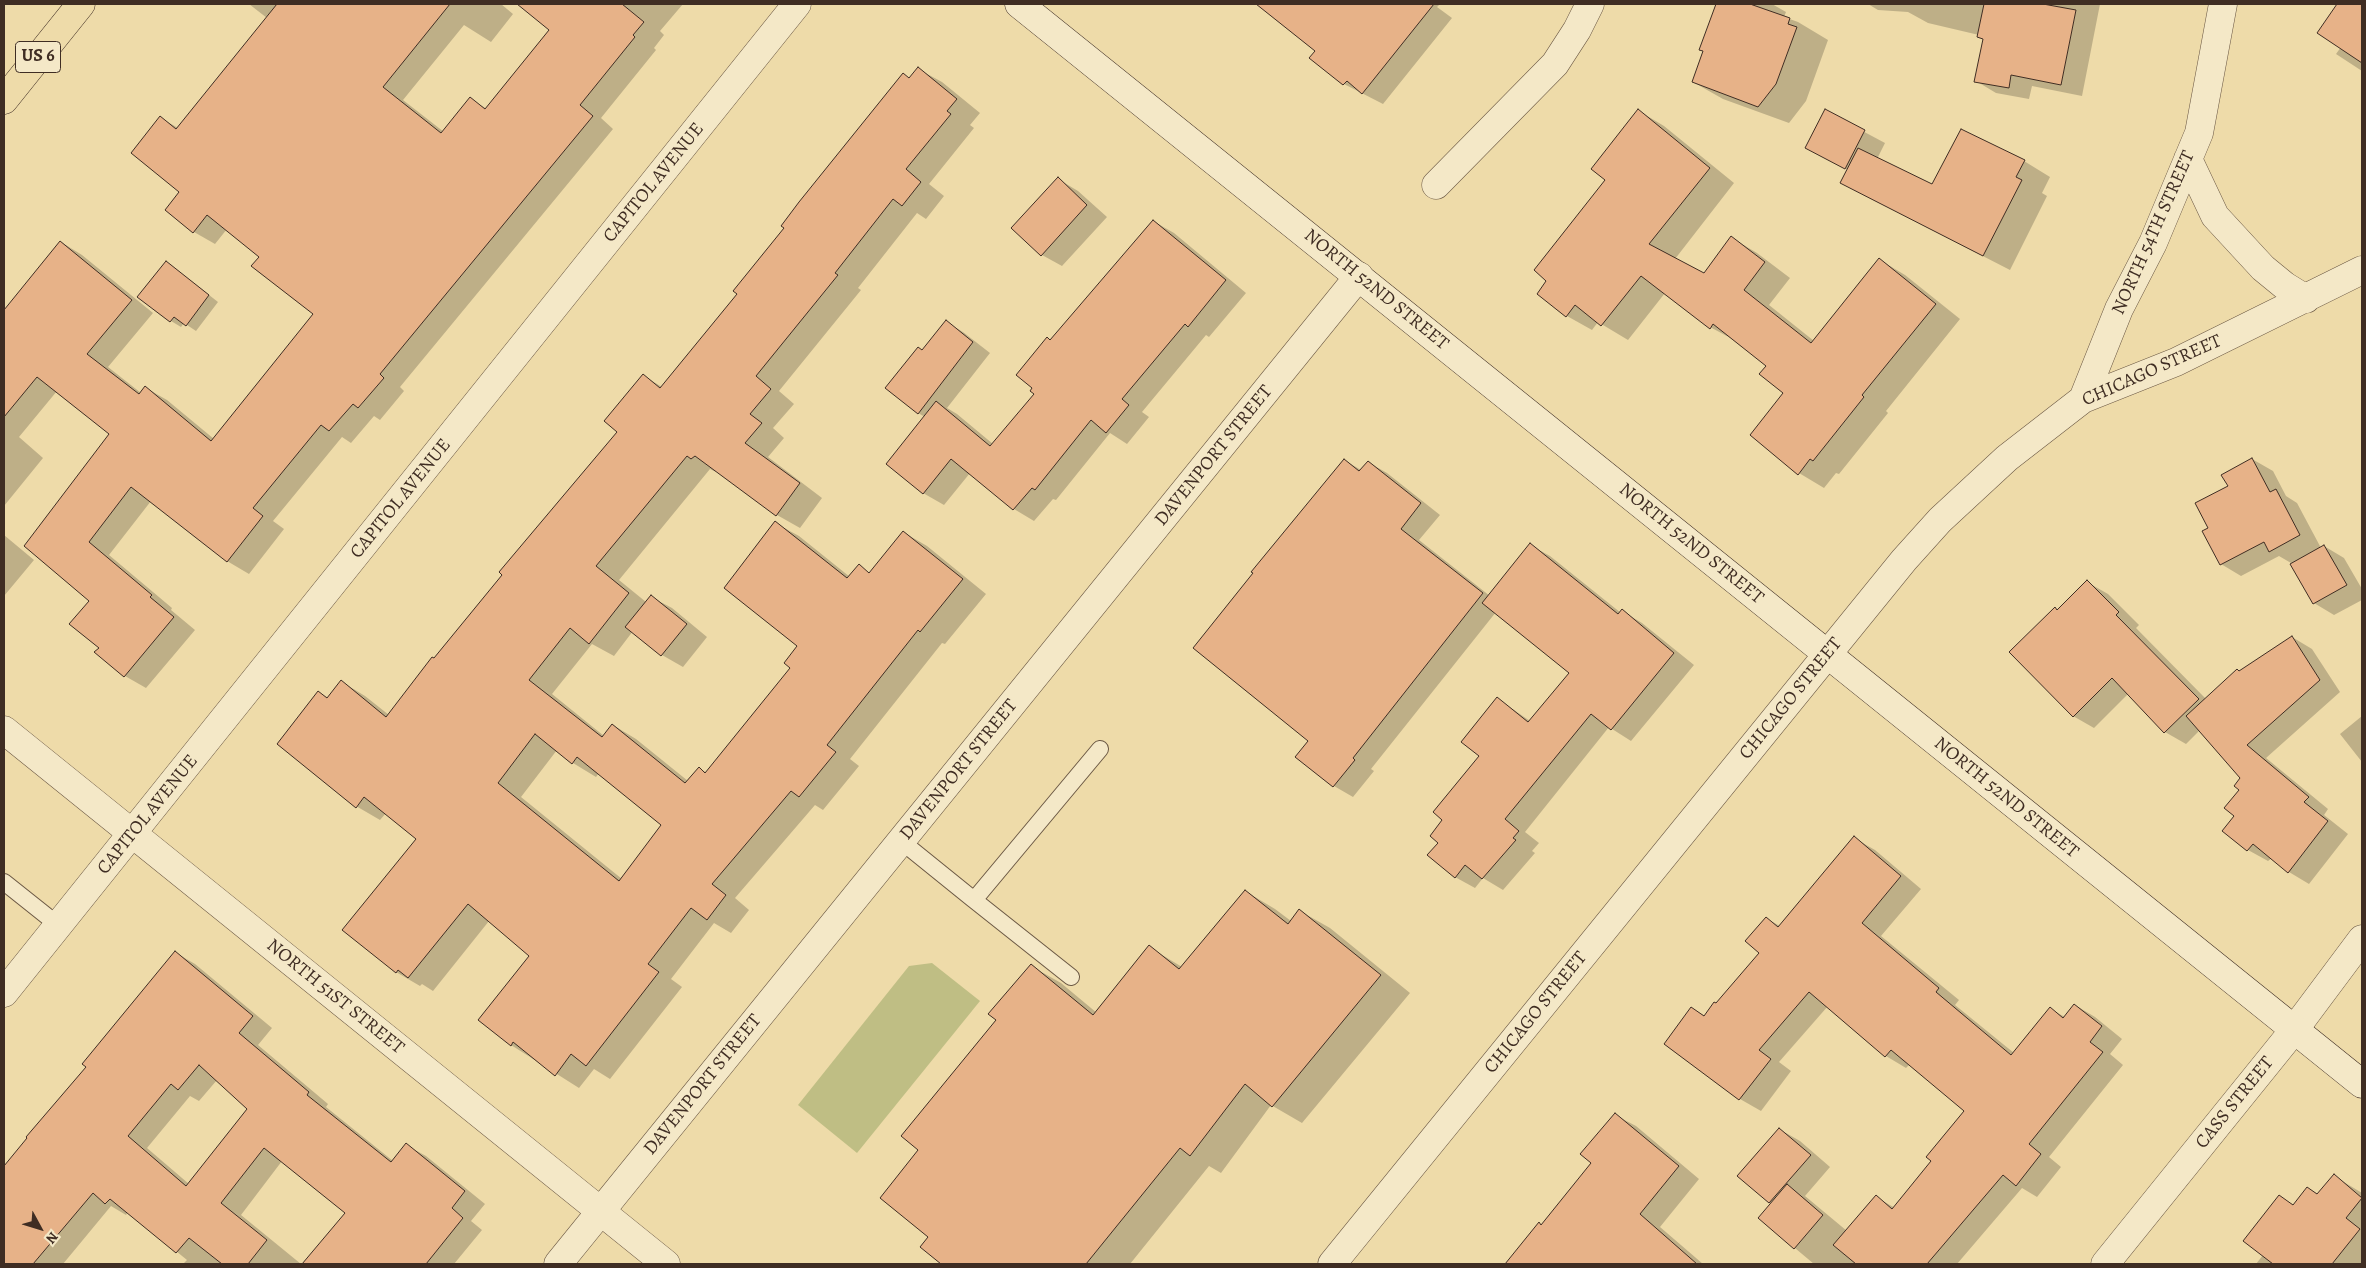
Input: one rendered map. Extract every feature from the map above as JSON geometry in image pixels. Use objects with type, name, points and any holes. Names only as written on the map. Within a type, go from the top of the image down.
[{"type":"highway","name":"US 6","points":[[4,100],[71,7]]},
{"type":"street","name":"CAPITOL AVENUE","points":[[4,993],[797,4]]},
{"type":"street","name":"NORTH 52ND STREET","points":[[1019,4],[2362,1084]]},
{"type":"street","points":[[1436,185],[1555,64],[1577,30],[1590,4]]},
{"type":"street","name":"NORTH 54TH STREET","points":[[2083,399],[2119,309],[2154,243],[2199,133],[2223,4]]},
{"type":"street","points":[[2188,159],[2215,216],[2263,268],[2285,286],[2306,298]]},
{"type":"street","name":"CHICAGO STREET","points":[[1332,1264],[1904,560],[1940,520],[2007,458],[2083,399],[2176,362],[2362,270]]},
{"type":"street","name":"DAVENPORT STREET","points":[[558,1264],[1359,276]]},
{"type":"street","name":"NORTH 51ST STREET","points":[[4,730],[666,1264]]},
{"type":"street","name":"CASS STREET","points":[[2105,1264],[2294,1030],[2362,940]]},
{"type":"lane","points":[[974,900],[1100,749]]},
{"type":"lane","points":[[901,841],[1071,977]]},
{"type":"lane","points":[[4,882],[58,926]]},
{"type":"shaded area","points":[[932,963],[980,1001],[857,1153],[798,1105],[909,966]]},
{"type":"building","points":[[277,4],[450,4],[383,87],[441,133],[470,97],[485,109],[549,30],[517,4],[622,4],[644,22],[633,35],[635,37],[580,105],[593,116],[380,374],[384,378],[358,408],[353,404],[329,431],[321,425],[253,508],[263,516],[227,562],[131,487],[89,542],[152,595],[150,597],[174,617],[124,677],[94,652],[99,648],[69,624],[89,601],[24,546],[109,434],[37,377],[4,417],[4,310],[60,241],[132,300],[87,354],[139,394],[145,386],[211,441],[313,314],[251,266],[259,257],[207,215],[193,233],[165,210],[179,192],[131,153],[160,116],[176,129]]},
{"type":"building","points":[[1256,4],[1434,4],[1362,94],[1347,81],[1343,85],[1309,58],[1315,51]]},
{"type":"building","points":[[1716,4],[1750,4],[1790,18],[1788,24],[1797,27],[1776,84],[1758,107],[1692,82],[1703,51],[1699,50]]},
{"type":"building","points":[[1984,4],[2043,4],[2076,10],[2061,85],[2011,75],[2009,88],[1974,82],[1983,39],[1977,37]]},
{"type":"building","points":[[2337,4],[2362,4],[2362,63],[2317,33]]},
{"type":"building","points":[[918,67],[957,99],[947,111],[951,114],[906,169],[921,182],[902,206],[893,199],[835,273],[838,275],[756,376],[771,389],[750,414],[762,423],[745,443],[800,483],[776,516],[695,456],[691,459],[687,456],[596,566],[629,593],[589,644],[570,628],[529,680],[602,737],[612,724],[685,783],[699,767],[705,773],[790,668],[784,663],[797,646],[724,588],[775,521],[847,578],[859,564],[869,573],[903,531],[963,579],[920,632],[918,630],[827,745],[836,752],[799,797],[791,791],[712,884],[726,895],[707,920],[691,908],[648,964],[659,972],[586,1066],[571,1054],[555,1076],[513,1042],[511,1046],[478,1020],[529,956],[468,904],[408,978],[398,970],[396,973],[342,930],[416,839],[364,797],[356,808],[277,744],[318,691],[327,698],[341,680],[386,717],[432,657],[434,658],[502,575],[499,572],[617,432],[604,421],[643,374],[660,388],[737,294],[733,291],[784,228],[781,226],[799,202],[903,73],[909,78]],"holes":[[[535,734],[572,764],[577,757],[661,825],[619,881],[498,783]]]},
{"type":"building","points":[[1638,109],[1710,168],[1649,244],[1704,273],[1731,236],[1765,262],[1744,290],[1811,343],[1879,258],[1936,304],[1862,395],[1864,397],[1813,461],[1810,459],[1798,475],[1750,435],[1783,393],[1759,374],[1766,366],[1713,324],[1710,329],[1641,276],[1601,326],[1575,305],[1566,317],[1537,294],[1546,281],[1534,270],[1605,180],[1591,169]]},
{"type":"building","points":[[1825,109],[1865,130],[1845,169],[1805,148]]},
{"type":"building","points":[[1961,129],[2025,160],[2016,177],[2022,180],[1983,256],[1840,183],[1858,148],[1932,184]]},
{"type":"building","points":[[1058,177],[1087,205],[1041,256],[1011,228]]},
{"type":"building","points":[[1153,220],[1226,280],[1188,327],[1185,324],[1122,399],[1129,405],[1106,433],[1091,420],[1035,490],[1032,488],[1013,510],[951,459],[923,494],[886,464],[936,401],[990,446],[1034,394],[1030,391],[1032,388],[1016,375],[1047,337],[1050,340]]},
{"type":"building","points":[[166,261],[209,295],[186,326],[174,317],[170,322],[137,297]]},
{"type":"building","points":[[946,320],[973,342],[918,414],[885,388],[918,347],[922,350]]},
{"type":"building","points":[[2252,458],[2270,492],[2276,489],[2300,535],[2269,552],[2264,542],[2220,565],[2202,531],[2208,528],[2195,503],[2228,486],[2221,475]]},
{"type":"building","points":[[1344,459],[1359,471],[1368,461],[1421,503],[1401,529],[1483,593],[1353,758],[1355,760],[1333,787],[1295,757],[1308,741],[1193,648],[1253,573],[1251,572]]},
{"type":"building","points":[[1530,543],[1618,614],[1622,609],[1674,653],[1611,730],[1591,714],[1505,819],[1519,831],[1513,838],[1516,840],[1482,879],[1465,865],[1455,878],[1427,855],[1438,843],[1430,836],[1442,820],[1433,812],[1479,756],[1461,742],[1497,697],[1528,722],[1569,673],[1482,603]]},
{"type":"building","points":[[2324,545],[2347,585],[2313,604],[2290,564]]},
{"type":"building","points":[[2087,580],[2119,612],[2116,615],[2199,699],[2164,733],[2112,678],[2073,717],[2009,652],[2055,607],[2057,610]]},
{"type":"building","points":[[651,595],[687,624],[661,656],[625,627]]},
{"type":"building","points":[[2292,636],[2320,680],[2247,745],[2309,797],[2304,802],[2328,821],[2288,873],[2253,844],[2247,851],[2222,831],[2234,816],[2224,808],[2239,790],[2234,786],[2240,778],[2186,716],[2237,669],[2239,671]]},
{"type":"building","points":[[1854,836],[1901,876],[1862,923],[1939,988],[1936,992],[2011,1055],[2050,1007],[2063,1018],[2074,1004],[2102,1026],[2090,1042],[2103,1052],[2029,1144],[2041,1154],[2016,1186],[2003,1175],[1927,1264],[1856,1264],[1833,1245],[1876,1195],[1892,1209],[1931,1161],[1926,1157],[1964,1111],[1891,1050],[1885,1057],[1809,992],[1759,1050],[1771,1059],[1739,1100],[1664,1044],[1691,1007],[1704,1016],[1714,1002],[1716,1003],[1759,953],[1745,941],[1766,917],[1778,927]]},
{"type":"building","points":[[1245,890],[1288,924],[1299,909],[1381,975],[1272,1107],[1245,1084],[1190,1156],[1180,1148],[1086,1264],[941,1264],[920,1247],[928,1237],[880,1198],[918,1150],[901,1136],[996,1020],[988,1014],[1031,964],[1093,1015],[1149,945],[1179,969]]},
{"type":"building","points":[[175,951],[253,1016],[239,1033],[309,1092],[307,1095],[391,1162],[406,1143],[465,1191],[452,1208],[463,1218],[426,1264],[302,1264],[345,1213],[264,1148],[221,1203],[267,1240],[248,1264],[222,1264],[189,1238],[176,1253],[110,1199],[105,1204],[93,1193],[33,1264],[4,1264],[4,1166],[26,1137],[86,1067],[82,1064]],"holes":[[[199,1065],[247,1109],[186,1186],[128,1136],[171,1084],[178,1090]]]},
{"type":"building","points":[[1615,1113],[1679,1166],[1640,1214],[1697,1264],[1505,1264],[1539,1222],[1541,1225],[1591,1163],[1580,1154]]},
{"type":"building","points":[[1779,1128],[1811,1155],[1769,1203],[1737,1176]]},
{"type":"building","points":[[2334,1174],[2362,1198],[2346,1218],[2360,1229],[2332,1264],[2273,1264],[2243,1241],[2279,1195],[2293,1205],[2307,1187],[2317,1194]]},
{"type":"building","points":[[1787,1184],[1823,1215],[1794,1249],[1758,1218]]}]
